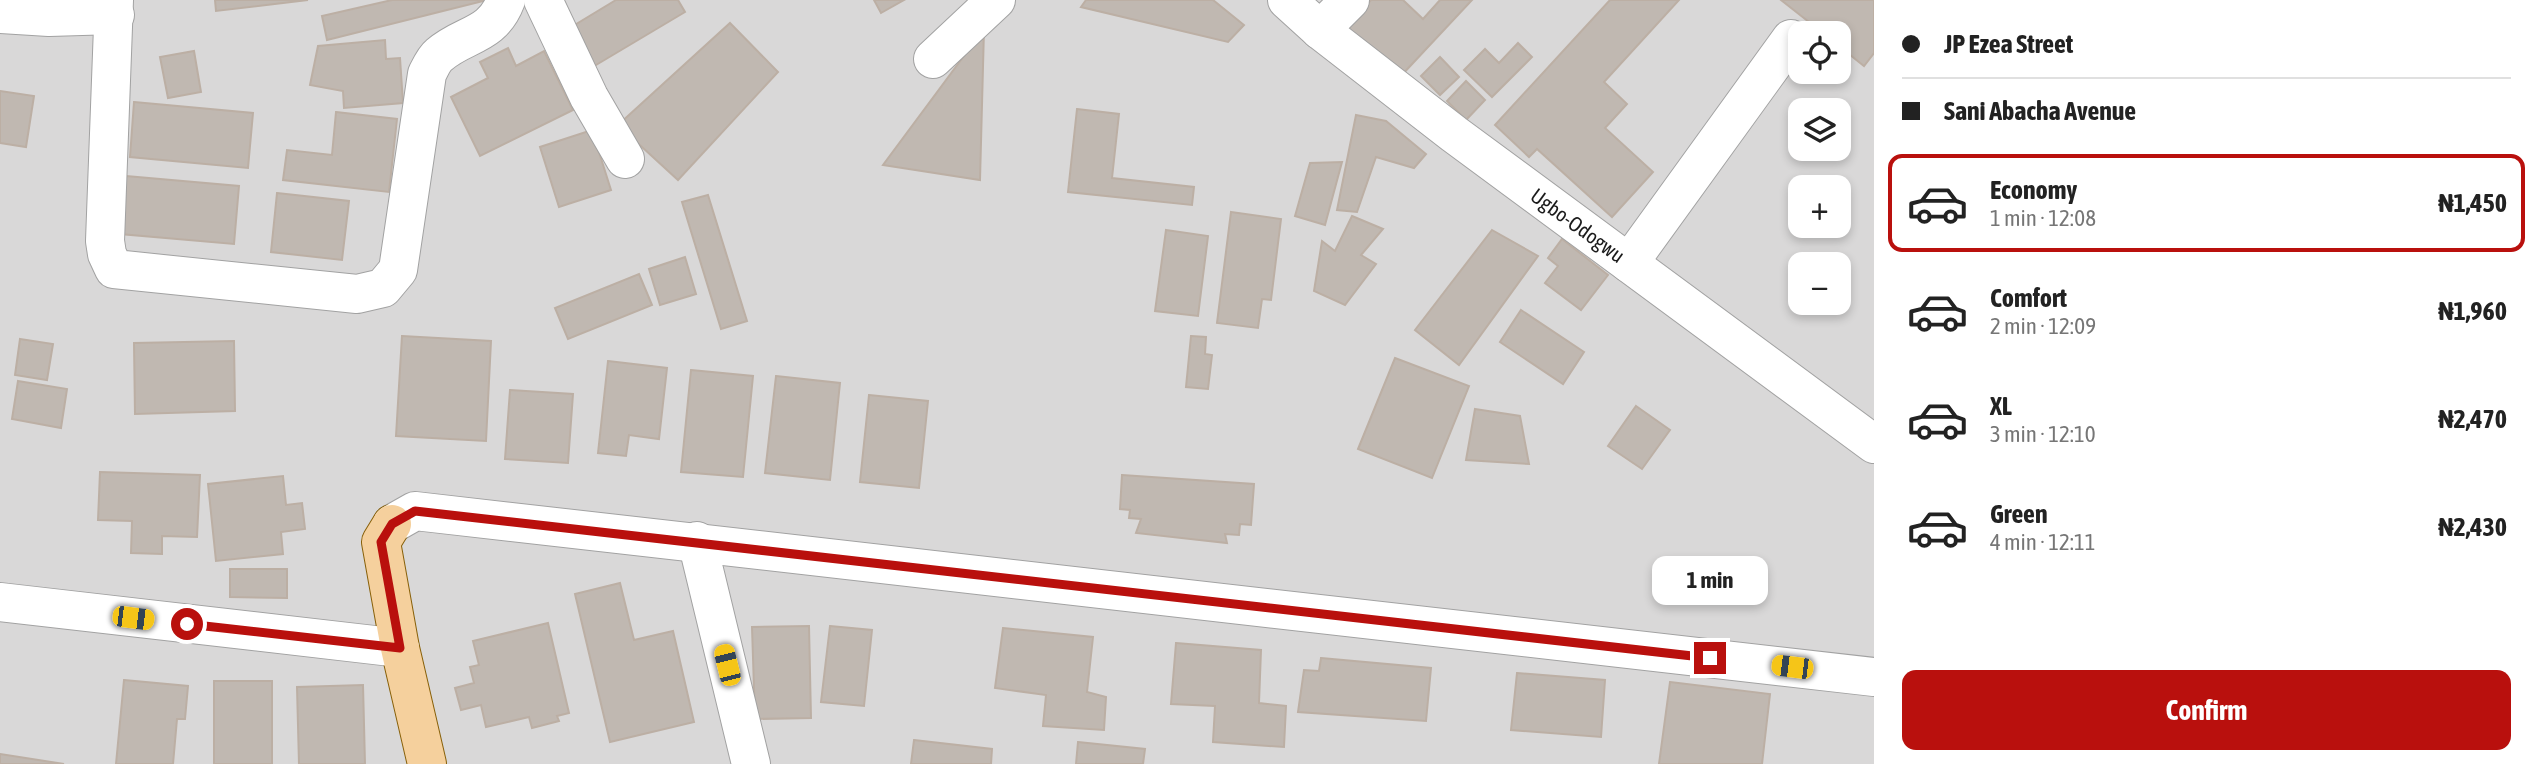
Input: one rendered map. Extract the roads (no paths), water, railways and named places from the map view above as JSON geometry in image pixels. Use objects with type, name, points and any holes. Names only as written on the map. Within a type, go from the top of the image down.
[{"type":"main road","points":[[392,524],[381,542],[400,648],[427,764]]},
{"type":"street","points":[[0,14],[49,17],[114,7],[105,241],[114,269],[357,294],[383,288],[398,270],[427,74],[437,56],[492,24],[506,0]]},
{"type":"street","points":[[543,0],[589,97],[625,159]]},
{"type":"street","points":[[933,59],[996,0]]},
{"type":"street","name":"Ugbo-Odogwu","points":[[1287,0],[1320,30],[1454,134],[1874,444]]},
{"type":"street","points":[[1320,30],[1350,0]]},
{"type":"street","points":[[1629,263],[1788,43]]},
{"type":"street","points":[[392,524],[415,511],[1874,677]]},
{"type":"street","points":[[697,541],[751,764]]},
{"type":"street","points":[[0,602],[400,648]]}]
